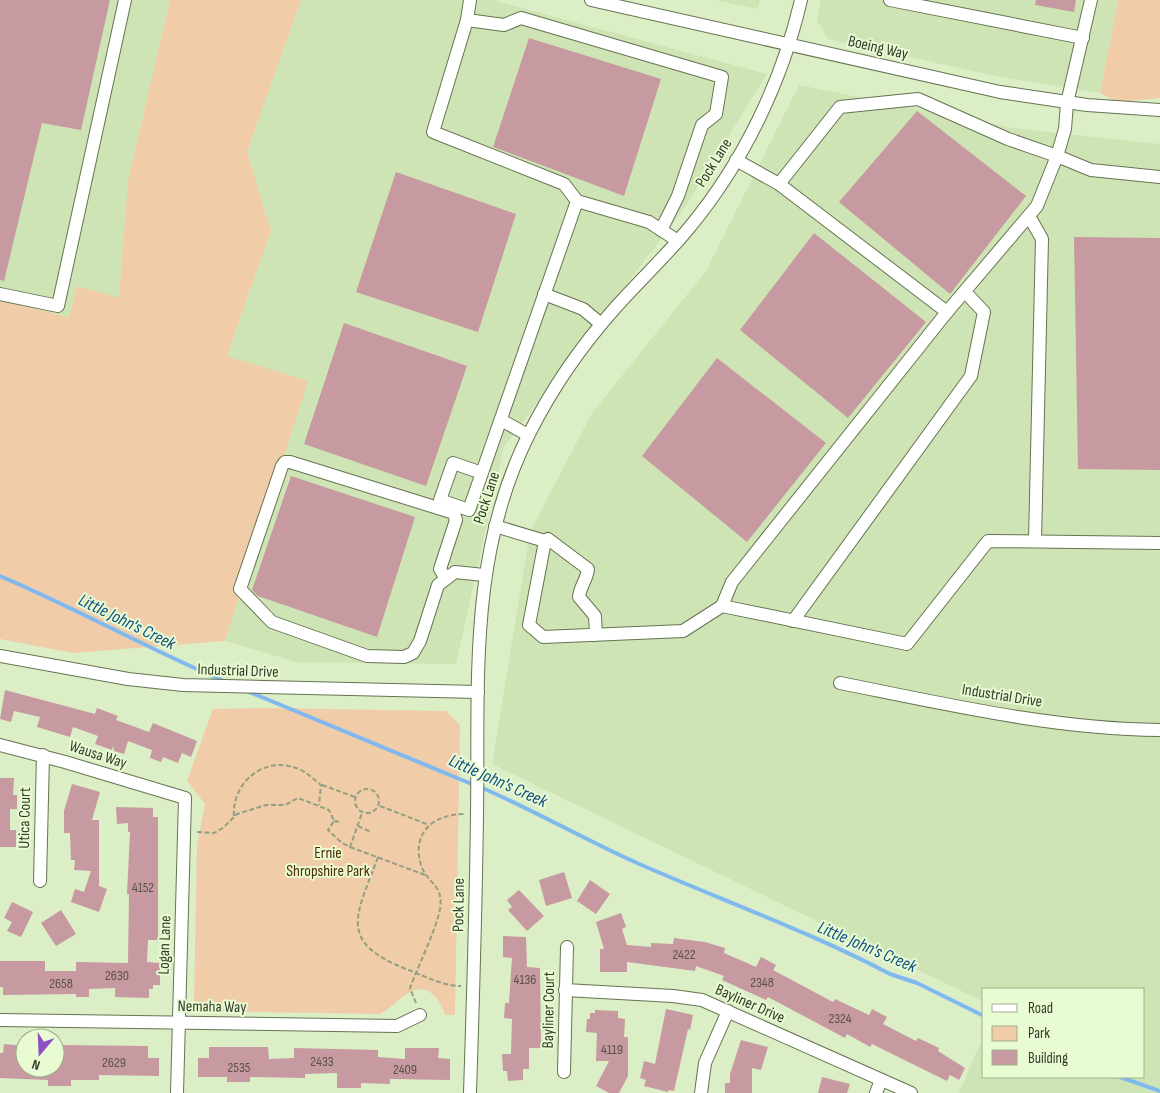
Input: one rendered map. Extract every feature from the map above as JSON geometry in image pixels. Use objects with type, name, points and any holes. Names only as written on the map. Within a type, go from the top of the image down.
[{"type":"street","points":[[0,294],[58,306],[125,0]]},
{"type":"street","points":[[470,0],[467,20],[433,132],[564,184],[576,201],[649,222],[678,241]]},
{"type":"street","name":"Boeing Way","points":[[594,0],[1000,92],[1068,103],[1160,110]]},
{"type":"street","name":"Pock Lane","points":[[470,1093],[478,765],[478,633],[484,575],[503,496],[528,435],[566,372],[601,324],[678,241],[715,194],[736,160],[772,90],[789,44],[800,0]]},
{"type":"street","points":[[890,0],[1083,38]]},
{"type":"street","points":[[545,541],[529,625],[543,637],[683,631],[722,606],[732,582],[947,312],[1037,206],[1057,156],[1065,129],[1068,103],[1091,0]]},
{"type":"street","points":[[467,20],[504,25],[521,18],[722,77],[716,114],[702,125],[678,196],[661,230]]},
{"type":"street","points":[[779,184],[840,107],[918,99],[1008,139],[1091,170],[1160,178]]},
{"type":"street","points":[[736,160],[779,184],[947,312]]},
{"type":"street","points":[[482,473],[576,201]]},
{"type":"street","points":[[1029,216],[1042,239],[1035,540]]},
{"type":"street","points":[[794,621],[971,376],[984,312],[965,292]]},
{"type":"street","points":[[544,294],[583,309],[601,324]]},
{"type":"street","points":[[501,420],[528,435]]},
{"type":"street","points":[[446,579],[440,569],[456,520],[454,513],[285,462],[240,589],[272,622],[367,656],[404,657],[413,653],[420,641],[438,585],[456,572],[462,571],[484,575]]},
{"type":"street","points":[[495,526],[545,541],[548,538],[588,569],[587,578],[580,590],[579,597],[595,616],[596,635]]},
{"type":"street","points":[[722,606],[907,644],[988,541],[1035,540],[1160,543]]},
{"type":"street","name":"Industrial Drive","points":[[0,656],[119,678],[183,685],[288,689],[478,692]]},
{"type":"street","name":"Industrial Drive","points":[[840,683],[985,712],[1129,730],[1160,730]]},
{"type":"street","name":"Wausa Way","points":[[0,745],[43,755],[185,798]]},
{"type":"street","name":"Utica Court","points":[[40,881],[43,755]]},
{"type":"street","name":"Logan Lane","points":[[177,1093],[185,798]]},
{"type":"street","name":"Bayliner Court","points":[[564,1072],[567,948]]},
{"type":"street","name":"Bayliner Drive","points":[[565,990],[688,997],[702,1000],[911,1093]]},
{"type":"street","points":[[701,1093],[705,1063],[728,1011]]},
{"type":"street","name":"Nemaha Way","points":[[0,1020],[397,1026],[420,1015]]},
{"type":"street","points":[[876,1093],[881,1080]]},
{"type":"path","points":[[234,816],[236,795],[246,779],[266,767],[281,765],[295,767],[321,785],[355,797]]},
{"type":"path","points":[[319,806],[321,785]]},
{"type":"path","points":[[365,789],[372,789],[380,799],[379,806],[369,814],[362,813],[355,804],[355,797],[365,789]]},
{"type":"path","points":[[184,832],[214,833],[223,828],[234,816],[266,805],[286,805],[298,798],[329,810],[334,821]]},
{"type":"path","points":[[379,806],[429,825]]},
{"type":"path","points":[[420,1015],[410,988],[440,909],[440,893],[421,865],[420,838],[429,825],[443,816],[477,810]]},
{"type":"path","points":[[350,847],[362,813]]},
{"type":"path","points":[[334,821],[341,822]]},
{"type":"path","points":[[334,821],[328,830],[342,843],[426,875]]},
{"type":"path","points":[[358,826],[372,832]]},
{"type":"path","points":[[378,857],[356,917],[358,933],[365,946],[379,957],[416,972],[456,986],[473,986]]},
{"type":"shaded area","points":[[0,0],[170,0],[128,181],[119,298],[70,317],[0,300]]},
{"type":"shaded area","points":[[301,0],[492,0],[767,74],[685,207],[504,447],[456,664],[296,662],[225,641],[302,399],[227,357],[271,231],[247,152]]},
{"type":"shaded area","points":[[715,0],[760,0],[758,9]]},
{"type":"shaded area","points":[[821,0],[1118,0],[1100,93],[1000,77],[828,39],[817,20]]},
{"type":"shaded area","points":[[799,85],[1012,128],[1160,144],[1160,1093],[959,1093],[982,1043],[982,1078],[1145,1078],[1145,988],[982,988],[982,1001],[492,764],[530,532],[592,413],[706,271]]},
{"type":"green space","points":[[170,0],[301,0],[247,152],[271,231],[227,356],[308,381],[225,641],[73,653],[0,639],[0,300],[69,317],[77,286],[119,298],[128,181]]},
{"type":"green space","points":[[1118,0],[1160,0],[1160,98],[1116,102],[1100,93]]},
{"type":"green space","name":"Ernie Shropshire Park","points":[[213,709],[446,711],[460,725],[455,1015],[445,1015],[441,1004],[433,995],[418,989],[408,993],[380,1014],[202,1011],[194,1004],[197,845],[205,804],[187,781]]},
{"type":"building","points":[[0,0],[110,0],[81,130],[42,123],[4,281],[0,280]]},
{"type":"building","points":[[1036,0],[1076,0],[1074,12],[1035,5]]},
{"type":"building","points":[[529,38],[661,79],[624,196],[493,147]]},
{"type":"building","points":[[917,111],[1026,196],[950,294],[839,202]]},
{"type":"building","points":[[396,172],[516,214],[478,332],[356,292]]},
{"type":"building","points":[[814,233],[926,322],[848,418],[740,330]]},
{"type":"building","points":[[1074,237],[1160,238],[1160,470],[1078,469]]},
{"type":"building","points":[[344,323],[467,366],[426,486],[304,444]]},
{"type":"building","points":[[717,358],[826,443],[747,542],[642,456]]},
{"type":"building","points":[[291,476],[415,517],[377,637],[258,596],[252,590]]},
{"type":"building","points":[[5,690],[95,714],[97,708],[118,716],[116,720],[149,732],[153,723],[197,741],[191,757],[182,753],[178,763],[163,757],[161,762],[150,758],[152,750],[128,741],[124,754],[114,751],[113,746],[112,750],[95,744],[98,736],[73,727],[70,737],[37,727],[40,717],[14,711],[11,722],[0,719]]},
{"type":"building","points":[[0,778],[14,778],[13,795],[17,795],[17,809],[10,809],[10,830],[16,830],[16,847],[0,847]]},
{"type":"building","points":[[72,784],[100,792],[92,820],[99,820],[99,886],[107,889],[99,912],[71,902],[75,889],[84,892],[91,871],[74,870],[75,860],[71,860],[70,833],[64,833],[64,811]]},
{"type":"building","points":[[116,807],[153,808],[153,817],[158,817],[158,940],[148,940],[147,962],[160,963],[160,985],[153,985],[153,989],[149,989],[149,998],[115,997],[115,988],[89,989],[89,997],[76,997],[76,994],[3,995],[3,987],[0,987],[0,961],[45,961],[45,971],[76,971],[76,962],[128,963],[129,894],[127,894],[130,832],[128,832],[128,823],[117,824]]},
{"type":"building","points":[[564,872],[572,898],[546,906],[539,880]]},
{"type":"building","points":[[590,880],[610,894],[596,914],[577,901]]},
{"type":"building","points":[[519,890],[544,916],[527,931],[508,910],[512,907],[507,900]]},
{"type":"building","points":[[12,902],[33,912],[21,937],[7,931],[12,922],[4,918]]},
{"type":"building","points":[[61,910],[76,934],[56,946],[41,923]]},
{"type":"building","points":[[621,913],[626,927],[622,929],[627,945],[651,947],[651,943],[673,944],[674,938],[705,942],[725,948],[724,953],[756,967],[761,957],[776,965],[773,970],[833,1002],[835,999],[869,1015],[872,1009],[887,1017],[883,1024],[916,1041],[918,1038],[939,1048],[938,1051],[965,1068],[959,1080],[950,1075],[947,1081],[872,1044],[870,1047],[847,1034],[845,1038],[768,997],[766,1000],[722,980],[724,976],[696,966],[695,971],[627,962],[627,972],[600,972],[600,949],[604,949],[596,922]]},
{"type":"building","points":[[503,936],[526,937],[527,967],[540,968],[541,1048],[529,1048],[529,1069],[523,1069],[523,1080],[508,1081],[507,1071],[503,1071],[502,1054],[511,1054],[512,1019],[504,1018],[505,1003],[509,1003],[512,958],[503,957]]},
{"type":"building","points":[[666,1009],[693,1015],[674,1091],[669,1090],[668,1092],[644,1086],[646,1080],[640,1078],[644,1061],[655,1064]]},
{"type":"building","points":[[595,1010],[618,1011],[618,1018],[625,1019],[624,1037],[628,1037],[628,1076],[619,1093],[609,1093],[596,1086],[609,1061],[596,1061],[597,1033],[586,1032],[587,1019],[590,1019],[590,1013],[595,1013]]},
{"type":"building","points":[[741,1040],[768,1047],[761,1070],[752,1068],[752,1093],[725,1093],[725,1083],[730,1083],[730,1074]]},
{"type":"building","points":[[4,1044],[15,1045],[15,1078],[65,1078],[65,1045],[148,1046],[148,1058],[159,1058],[159,1076],[99,1075],[99,1080],[71,1080],[71,1086],[48,1086],[48,1080],[0,1078],[0,1053],[3,1053]]},
{"type":"building","points":[[209,1047],[268,1047],[269,1059],[294,1058],[294,1048],[378,1050],[378,1057],[405,1059],[405,1048],[439,1048],[438,1058],[450,1059],[450,1080],[390,1079],[390,1084],[361,1083],[361,1088],[337,1088],[337,1073],[305,1074],[305,1078],[250,1077],[250,1082],[227,1082],[227,1077],[198,1077],[198,1058],[209,1058]]},
{"type":"building","points":[[822,1077],[850,1084],[847,1093],[818,1093]]},
{"type":"waterway","name":"Little John's Creek","points":[[0,576],[224,681]]},
{"type":"waterway","name":"Little John's Creek","points":[[247,691],[474,785]]},
{"type":"waterway","name":"Little John's Creek","points":[[480,787],[637,863],[828,944],[890,974],[917,983],[982,1015]]},
{"type":"waterway","name":"Little John's Creek","points":[[1123,1078],[1160,1091]]}]
